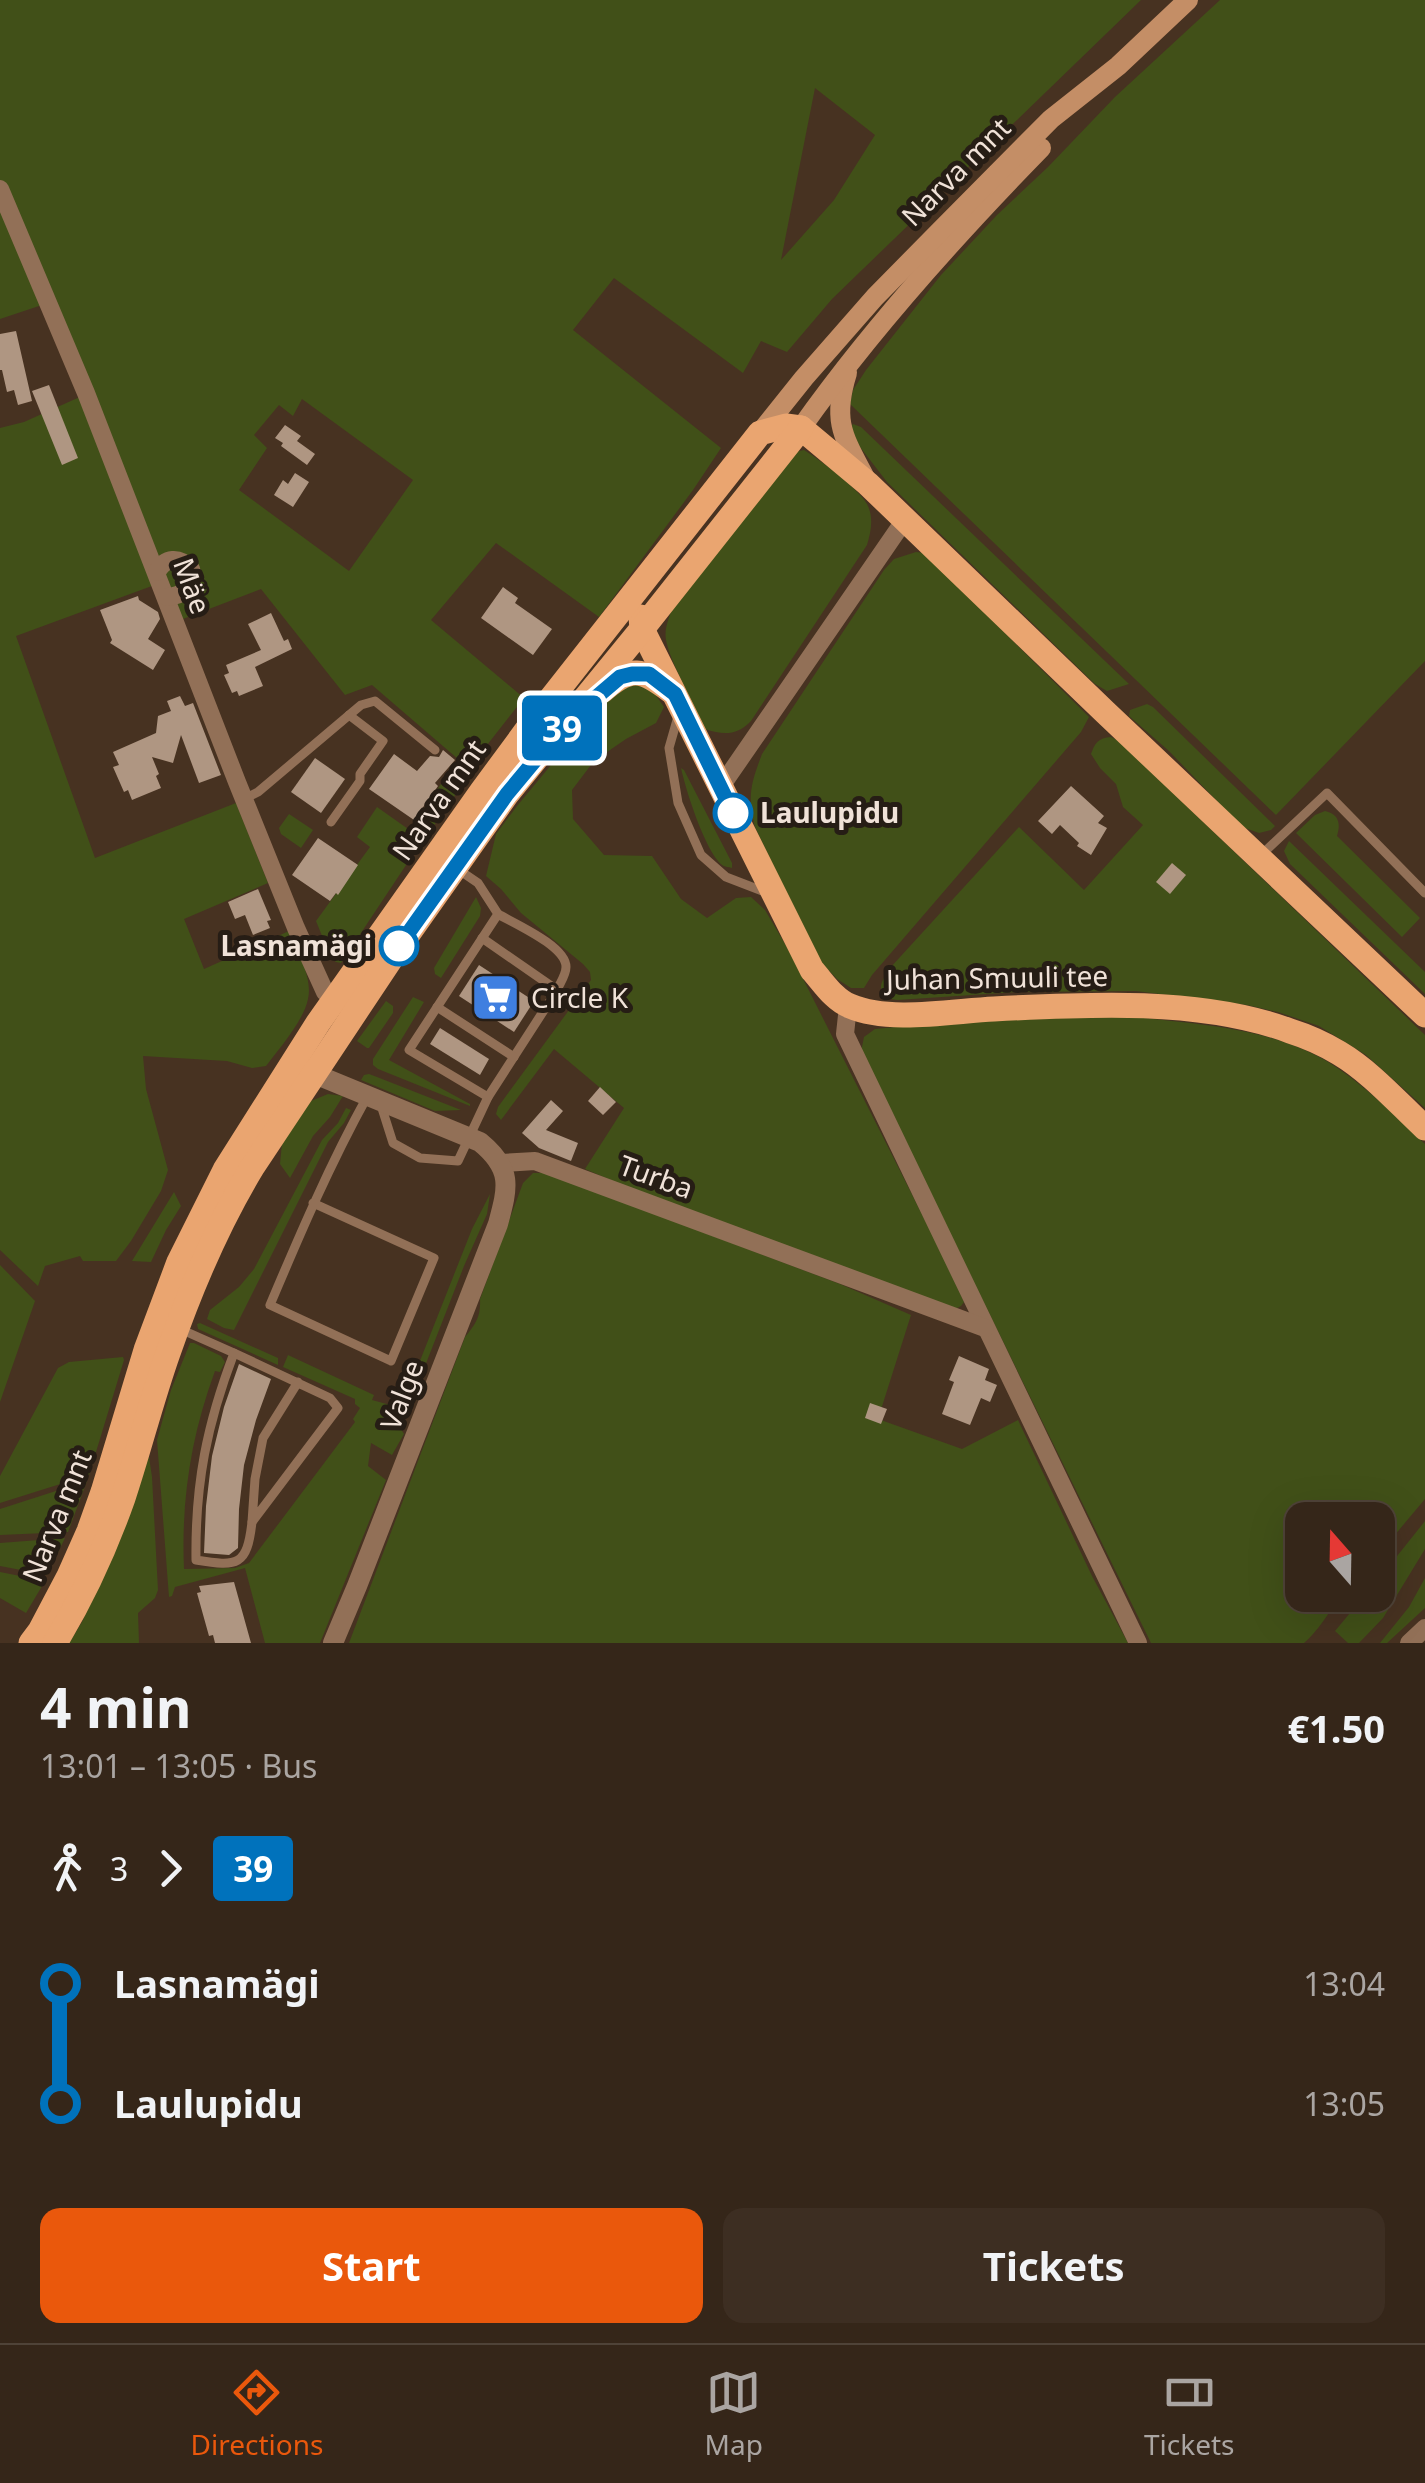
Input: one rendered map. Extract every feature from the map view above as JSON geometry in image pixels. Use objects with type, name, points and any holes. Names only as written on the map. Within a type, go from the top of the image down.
[{"type":"main road","name":"Narva mnt","points":[[346,1006],[507,794],[850,364],[972,219],[1118,66],[1188,0]]},
{"type":"main road","name":"Narva mnt","points":[[31,1643],[89,1532],[178,1262],[225,1170],[304,1069],[514,748],[804,378],[888,284],[1051,120],[1118,66]]},
{"type":"main road","points":[[850,364],[840,396],[841,427],[868,484]]},
{"type":"main road","points":[[760,433],[786,426],[802,428],[868,484],[1425,1015]]},
{"type":"main road","points":[[642,629],[643,593],[654,570]]},
{"type":"main road","name":"Juhan Smuuli tee","points":[[642,629],[812,970],[848,1006],[893,1015],[1090,1004],[1235,1016],[1289,1030],[1340,1053],[1425,1128]]},
{"type":"main road","points":[[566,723],[609,684],[632,674],[649,674],[678,699]]},
{"type":"main road","name":"Narva mnt","points":[[55,1643],[87,1587],[122,1500],[177,1328],[204,1259],[231,1201],[304,1069]]},
{"type":"street","name":"Mäe","points":[[0,189],[86,393],[310,960],[326,992],[346,1006]]},
{"type":"street","points":[[720,788],[906,518]]},
{"type":"street","points":[[157,572],[170,560],[191,568],[192,583],[186,591],[166,597]]},
{"type":"street","points":[[848,1006],[846,1034],[1138,1643]]},
{"type":"street","points":[[304,1069],[470,1136],[502,1163]]},
{"type":"street","name":"Turba","points":[[502,1163],[535,1161],[985,1328]]},
{"type":"street","name":"Valge","points":[[333,1643],[498,1224],[506,1193],[502,1163]]},
{"type":"street","points":[[1409,1643],[1425,1628]]},
{"type":"lane","points":[[678,699],[669,748],[678,804],[702,855],[726,877],[774,896]]},
{"type":"lane","points":[[244,799],[258,792],[361,704],[375,702],[434,750]]},
{"type":"lane","points":[[331,822],[383,741],[349,715]]},
{"type":"lane","points":[[1259,858],[1327,793],[1425,893]]},
{"type":"lane","points":[[374,1100],[393,1143],[420,1158],[458,1160],[488,1097],[565,974],[564,959],[552,944],[498,914],[478,883],[454,867]]},
{"type":"lane","points":[[488,1097],[409,1050],[498,914]]},
{"type":"lane","points":[[482,938],[557,990]]},
{"type":"lane","points":[[437,1007],[514,1057]]},
{"type":"lane","points":[[313,1203],[434,1258],[391,1361],[270,1305],[313,1203],[335,1154],[374,1100]]},
{"type":"lane","points":[[177,1328],[298,1382],[330,1398],[338,1408],[252,1522]]},
{"type":"lane","points":[[234,1353],[217,1398],[198,1484],[196,1560],[218,1564],[240,1560],[247,1553],[264,1438],[298,1382]]},
{"type":"green space","points":[[0,0],[1141,0],[832,299],[787,352],[761,341],[743,373],[614,278],[573,330],[721,448],[599,617],[496,543],[431,620],[524,698],[469,768],[430,831],[420,831],[413,825],[458,759],[372,685],[345,695],[261,589],[175,622],[160,583],[16,636],[95,858],[236,803],[268,883],[184,919],[204,969],[289,931],[309,991],[302,1016],[266,1066],[252,1068],[227,1061],[143,1056],[146,1089],[168,1170],[161,1191],[116,1261],[83,1261],[80,1256],[45,1266],[38,1286],[0,1250],[0,428],[24,422],[82,396],[42,305],[0,319]],"holes":[[[815,88],[875,135],[834,200],[781,260]],[[302,399],[413,480],[349,571],[239,490],[267,448],[254,435],[279,405],[293,416]]]},
{"type":"green space","points":[[1220,0],[1425,0],[1425,661],[1276,815],[850,404],[853,390],[866,370],[941,275],[1115,97]]},
{"type":"green space","points":[[853,424],[861,427],[1129,684],[1107,691],[1095,684],[887,482],[860,447],[850,428]]},
{"type":"green space","points":[[804,450],[848,483],[867,504],[871,530],[867,545],[751,721],[730,733],[705,729],[668,649],[666,631],[672,608],[795,452]]},
{"type":"green space","points":[[925,553],[1089,717],[1081,732],[864,988],[851,988],[817,958],[755,827],[751,790],[762,754],[884,570],[894,559]]},
{"type":"green space","points":[[634,684],[653,691],[664,707],[656,723],[594,761],[572,790],[573,819],[604,855],[652,856],[681,899],[707,918],[736,898],[751,897],[765,910],[939,1248],[964,1302],[961,1306],[951,1311],[585,1169],[624,1108],[554,1049],[501,1120],[496,1114],[591,980],[583,964],[521,913],[486,876],[496,834],[595,712],[620,690]]},
{"type":"green space","points":[[1147,704],[1275,826],[1259,833],[1242,827],[1169,751],[1129,716],[1130,710]]},
{"type":"green space","points":[[1111,737],[1425,1035],[1425,1108],[1366,1055],[1319,1026],[1247,1005],[1136,991],[885,998],[881,986],[890,968],[1019,827],[1084,890],[1143,825],[1123,807],[1116,784],[1091,754],[1098,742]]},
{"type":"green space","points":[[681,768],[732,868],[720,863],[712,853]]},
{"type":"green space","points":[[377,807],[418,836],[420,844],[341,963],[336,962],[316,921],[370,847],[357,837]]},
{"type":"green space","points":[[1325,811],[1338,820],[1337,836],[1420,918],[1402,937],[1296,833]]},
{"type":"green space","points":[[289,814],[313,830],[301,848],[281,834],[279,828]]},
{"type":"green space","points":[[1289,841],[1425,972],[1425,994],[1290,864],[1284,851]]},
{"type":"green space","points":[[476,897],[480,916],[441,978],[434,968]]},
{"type":"green space","points":[[413,997],[424,1002],[389,1060],[470,1106],[373,1065],[373,1059]]},
{"type":"green space","points":[[386,1001],[393,1006],[393,1013],[367,1048],[357,1041]]},
{"type":"green space","points":[[1125,1016],[1252,1033],[1323,1059],[1376,1098],[1425,1144],[1425,1499],[1395,1535],[1395,1502],[1285,1502],[1285,1612],[1330,1612],[1304,1643],[1151,1643],[861,1052],[864,1037],[875,1029],[977,1019]]},
{"type":"green space","points":[[369,1074],[461,1110],[435,1111],[361,1080]]},
{"type":"green space","points":[[328,1094],[343,1096],[313,1136],[290,1178],[280,1164],[282,1143],[311,1101]]},
{"type":"green space","points":[[346,1108],[351,1110],[328,1142],[234,1330],[207,1319],[210,1310],[254,1269],[322,1140]]},
{"type":"green space","points":[[533,1173],[583,1187],[840,1284],[911,1315],[878,1419],[962,1449],[1018,1420],[1128,1643],[349,1643],[465,1337],[477,1320],[480,1299],[523,1183]]},
{"type":"green space","points":[[174,1192],[181,1206],[151,1262],[132,1261]]},
{"type":"green space","points":[[490,1194],[487,1214],[399,1426],[404,1434],[392,1455],[371,1443],[368,1466],[386,1480],[320,1643],[265,1643],[245,1568],[175,1587],[169,1597],[157,1440],[190,1343],[221,1356],[225,1362],[220,1372],[215,1371],[194,1444],[184,1518],[184,1569],[235,1568],[249,1563],[355,1422],[360,1408],[355,1399],[283,1367],[288,1355],[374,1395],[372,1400],[394,1406],[399,1414],[472,1229]]},
{"type":"green space","points":[[0,1265],[35,1301],[0,1402]]},
{"type":"green space","points":[[200,1323],[278,1358],[278,1365],[198,1329]]},
{"type":"green space","points":[[123,1357],[89,1475],[0,1503],[0,1476],[58,1368],[69,1362]]},
{"type":"green space","points":[[148,1450],[158,1590],[138,1613],[139,1643],[69,1643],[82,1622]]},
{"type":"green space","points":[[87,1481],[68,1532],[0,1535],[0,1509]]},
{"type":"green space","points":[[1425,1521],[1425,1549],[1395,1598],[1395,1559]]},
{"type":"green space","points":[[65,1538],[47,1575],[0,1566],[0,1543]]},
{"type":"green space","points":[[0,1572],[45,1581],[26,1613],[0,1598]]},
{"type":"green space","points":[[1425,1578],[1425,1608],[1387,1643],[1380,1643],[1409,1607]]},
{"type":"green space","points":[[1351,1612],[1387,1612],[1359,1643],[1348,1643],[1335,1631]]},
{"type":"building","points":[[16,331],[32,401],[18,405],[14,390],[7,392],[0,370],[0,334]]},
{"type":"building","points":[[49,385],[78,458],[62,465],[32,391]]},
{"type":"building","points":[[285,425],[301,436],[297,441],[315,454],[307,465],[275,438]]},
{"type":"building","points":[[295,473],[309,482],[293,507],[274,495],[283,480],[288,484]]},
{"type":"building","points":[[503,587],[518,598],[515,603],[552,629],[533,655],[481,618]]},
{"type":"building","points":[[138,596],[158,612],[160,619],[148,639],[165,650],[153,670],[110,643],[100,610]]},
{"type":"building","points":[[271,613],[292,649],[255,667],[263,686],[239,696],[237,691],[232,693],[224,675],[229,673],[226,665],[261,650],[248,624]]},
{"type":"building","points":[[180,696],[185,706],[193,703],[221,775],[199,783],[181,735],[173,763],[152,757],[161,788],[132,800],[113,767],[119,765],[113,752],[156,733],[158,716],[171,711],[167,701]]},
{"type":"building","points":[[443,750],[455,760],[435,783],[438,786],[414,820],[369,789],[394,754],[417,771],[430,756],[439,757]]},
{"type":"building","points":[[315,758],[345,779],[321,813],[291,792]]},
{"type":"building","points":[[1071,786],[1104,816],[1098,823],[1107,828],[1091,855],[1077,846],[1079,843],[1060,825],[1052,834],[1038,821]]},
{"type":"building","points":[[318,838],[358,865],[330,901],[292,875]]},
{"type":"building","points":[[1172,863],[1186,875],[1170,894],[1156,882]]},
{"type":"building","points":[[258,889],[271,920],[267,921],[270,928],[253,935],[245,915],[235,919],[228,902]]},
{"type":"building","name":"Circle K","points":[[479,965],[534,1001],[514,1032],[459,996]]},
{"type":"building","name":"Circle K","points":[[440,1028],[489,1059],[480,1075],[430,1044]]},
{"type":"building","points":[[600,1087],[616,1102],[603,1115],[588,1101]]},
{"type":"building","points":[[551,1100],[563,1111],[546,1130],[578,1143],[571,1161],[539,1148],[522,1133]]},
{"type":"building","points":[[959,1356],[989,1369],[985,1380],[997,1385],[990,1402],[981,1398],[970,1425],[942,1414]]},
{"type":"building","points":[[239,1364],[271,1379],[244,1465],[238,1548],[229,1555],[204,1553],[212,1456]]},
{"type":"building","points":[[870,1403],[887,1409],[881,1424],[865,1418]]},
{"type":"building","points":[[234,1582],[251,1643],[215,1643],[213,1635],[209,1636],[197,1593],[201,1592],[199,1586]]},
{"type":"bus line","name":"39","points":[[399,946],[507,794],[566,723],[620,677],[649,674],[675,694],[733,813]]},
{"type":"place","name":"Laulupidu","points":[[733,813]]},
{"type":"place","name":"Lasnamägi","points":[[399,946]]},
{"type":"place","name":"Circle K","points":[[496,998]]}]
